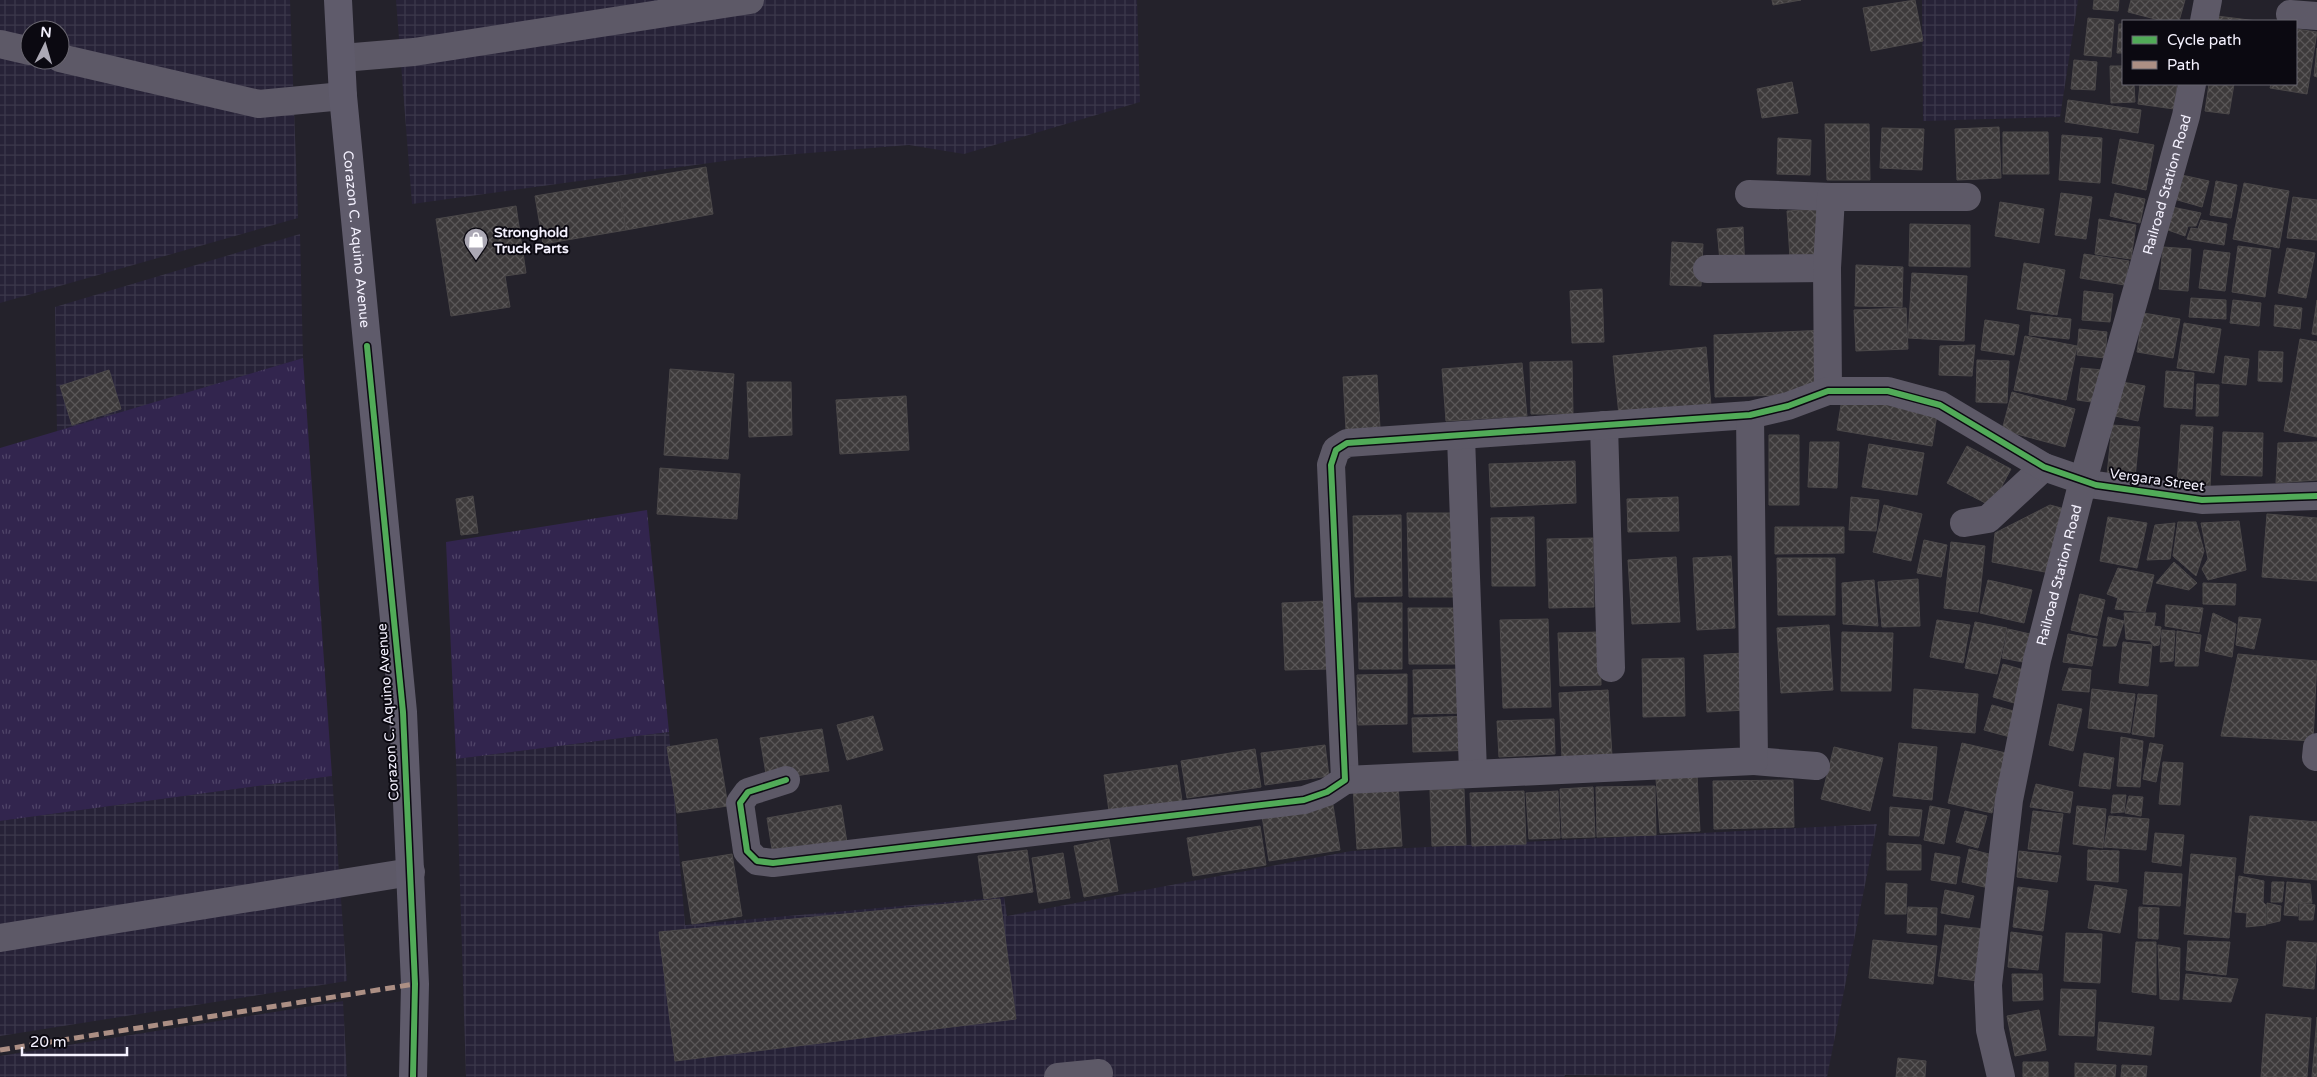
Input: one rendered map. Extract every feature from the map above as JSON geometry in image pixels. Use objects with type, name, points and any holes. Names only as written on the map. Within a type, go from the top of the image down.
[{"type":"main road","name":"Corazon C. Aquino Avenue","points":[[338,0],[343,96],[404,712],[415,984],[414,1077]]},
{"type":"street","points":[[342,58],[414,52],[750,0]]},
{"type":"street","points":[[2204,20],[2208,0]]},
{"type":"street","points":[[2290,14],[2317,16]]},
{"type":"street","points":[[0,44],[20,49]]},
{"type":"street","points":[[70,60],[259,104],[343,96]]},
{"type":"street","name":"Railroad Station Road","points":[[2001,1077],[1990,1030],[1988,985],[2009,800],[2037,660],[2083,481],[2183,126],[2192,85]]},
{"type":"street","points":[[1748,194],[1831,197],[1967,197]]},
{"type":"street","points":[[1345,780],[1331,464],[1336,450],[1347,443],[1461,437],[1750,415],[1788,406],[1828,391],[1827,268],[1831,197]]},
{"type":"street","points":[[1707,269],[1827,268]]},
{"type":"street","name":"Vergara Street","points":[[1828,391],[1888,391],[1940,405],[2044,467],[2096,485],[2202,500],[2317,496]]},
{"type":"street","points":[[1750,415],[1754,760]]},
{"type":"street","points":[[1604,425],[1611,668]]},
{"type":"street","points":[[1461,437],[1473,772]]},
{"type":"street","points":[[1964,523],[1988,519],[2044,467]]},
{"type":"street","points":[[786,780],[748,792],[740,803],[747,851],[757,861],[773,863],[1304,800],[1327,792],[1345,780],[1473,772],[1754,760],[1816,766]]},
{"type":"street","points":[[0,938],[411,872]]},
{"type":"street","points":[[1058,1077],[1099,1072]]},
{"type":"shaded area","points":[[0,0],[290,0],[298,218],[0,303]]},
{"type":"shaded area","points":[[396,0],[1137,0],[1140,102],[964,154],[909,145],[746,158],[412,204]]},
{"type":"shaded area","points":[[1922,0],[2078,0],[2060,117],[1923,121]]},
{"type":"shaded area","points":[[300,234],[303,358],[57,432],[55,307]]},
{"type":"shaded area","points":[[669,732],[685,925],[1004,897],[1007,916],[1351,851],[1877,824],[1827,1077],[1565,1075],[1564,1077],[466,1077],[456,759]]},
{"type":"shaded area","points":[[332,776],[347,981],[0,1036],[0,821]]},
{"type":"shaded area","points":[[343,1001],[347,1077],[0,1077],[0,1056]]},
{"type":"green space","points":[[303,358],[332,776],[0,821],[0,448]]},
{"type":"green space","points":[[647,510],[669,732],[456,759],[446,542]]},
{"type":"building","points":[[1772,0],[1801,0],[1773,5]]},
{"type":"building","points":[[1915,0],[1923,41],[1871,51],[1863,8]]},
{"type":"building","points":[[2094,0],[2119,0],[2118,11],[2093,9]]},
{"type":"building","points":[[2131,0],[2185,0],[2179,20],[2159,20],[2128,12]]},
{"type":"building","points":[[2217,16],[2249,20],[2216,20]]},
{"type":"building","points":[[2088,18],[2114,20],[2111,57],[2084,55]]},
{"type":"building","points":[[2119,24],[2122,24],[2122,53],[2117,53]]},
{"type":"building","points":[[2297,29],[2317,32],[2307,94],[2270,88],[2271,85],[2297,85]]},
{"type":"building","points":[[2317,48],[2317,77],[2314,76]]},
{"type":"building","points":[[2074,60],[2097,62],[2095,90],[2071,89]]},
{"type":"building","points":[[2110,66],[2122,66],[2122,85],[2134,85],[2135,102],[2111,103]]},
{"type":"building","points":[[1792,82],[1798,113],[1762,118],[1757,89]]},
{"type":"building","points":[[2140,85],[2177,85],[2174,109],[2138,104]]},
{"type":"building","points":[[2209,85],[2234,85],[2229,114],[2205,111]]},
{"type":"building","points":[[2068,100],[2141,110],[2138,133],[2065,122]]},
{"type":"building","points":[[1825,124],[1869,124],[1870,180],[1827,180]]},
{"type":"building","points":[[1999,127],[2001,178],[1957,180],[1955,129]]},
{"type":"building","points":[[1882,128],[1924,129],[1922,170],[1880,168]]},
{"type":"building","points":[[2003,132],[2048,132],[2049,174],[2003,174]]},
{"type":"building","points":[[2062,135],[2102,138],[2100,183],[2059,180]]},
{"type":"building","points":[[1778,138],[1811,140],[1810,175],[1777,174]]},
{"type":"building","points":[[2120,139],[2154,145],[2146,190],[2112,183]]},
{"type":"building","points":[[706,167],[713,214],[626,230],[618,182]]},
{"type":"building","points":[[2177,174],[2209,181],[2202,207],[2174,199]]},
{"type":"building","points":[[2216,181],[2237,185],[2231,218],[2210,215]]},
{"type":"building","points":[[618,182],[626,230],[543,244],[535,196]]},
{"type":"building","points":[[2244,183],[2289,191],[2279,248],[2233,239]]},
{"type":"building","points":[[2061,193],[2092,197],[2086,239],[2055,235]]},
{"type":"building","points":[[2115,193],[2145,199],[2140,223],[2110,216]]},
{"type":"building","points":[[2293,197],[2317,200],[2317,240],[2287,238]]},
{"type":"building","points":[[2000,202],[2044,209],[2039,243],[1995,236]]},
{"type":"building","points":[[516,206],[526,273],[505,276],[510,307],[451,316],[436,219]]},
{"type":"building","points":[[2172,207],[2201,213],[2196,226],[2188,226],[2185,236],[2168,230]]},
{"type":"building","points":[[1817,209],[1819,257],[1790,258],[1787,211]]},
{"type":"building","points":[[2099,219],[2136,225],[2131,259],[2095,254]]},
{"type":"building","points":[[2201,220],[2227,224],[2224,245],[2187,239],[2191,228],[2198,229]]},
{"type":"building","points":[[1910,224],[1970,225],[1970,267],[1909,266]]},
{"type":"building","points":[[1743,227],[1745,270],[1721,272],[1717,229]]},
{"type":"building","points":[[1672,242],[1703,244],[1701,286],[1670,285]]},
{"type":"building","points":[[2238,246],[2271,250],[2265,297],[2232,292]]},
{"type":"building","points":[[2163,247],[2191,249],[2188,291],[2159,289]]},
{"type":"building","points":[[2287,248],[2315,253],[2306,298],[2278,293]]},
{"type":"building","points":[[2204,250],[2230,253],[2225,291],[2199,288]]},
{"type":"building","points":[[2084,254],[2129,261],[2125,285],[2080,278]]},
{"type":"building","points":[[2024,263],[2065,270],[2057,315],[2017,309]]},
{"type":"building","points":[[1856,265],[1903,267],[1902,307],[1855,306]]},
{"type":"building","points":[[1912,273],[1967,276],[1964,341],[1908,338]]},
{"type":"building","points":[[1602,289],[1604,342],[1572,343],[1570,291]]},
{"type":"building","points":[[2084,291],[2113,294],[2110,322],[2082,320]]},
{"type":"building","points":[[2191,298],[2226,300],[2226,319],[2189,317]]},
{"type":"building","points":[[2233,300],[2261,303],[2259,326],[2230,323]]},
{"type":"building","points":[[2317,300],[2317,335],[2312,334]]},
{"type":"building","points":[[2275,305],[2302,308],[2300,329],[2274,326]]},
{"type":"building","points":[[1906,308],[1908,349],[1856,351],[1854,310]]},
{"type":"building","points":[[2143,313],[2180,319],[2173,358],[2137,352]]},
{"type":"building","points":[[2031,315],[2071,319],[2069,339],[2029,335]]},
{"type":"building","points":[[1985,320],[2019,325],[2014,355],[1981,350]]},
{"type":"building","points":[[2184,323],[2221,329],[2214,373],[2177,368]]},
{"type":"building","points":[[2079,329],[2107,332],[2105,358],[2077,355]]},
{"type":"building","points":[[1827,330],[1813,385],[1785,395],[1715,397],[1714,335]]},
{"type":"building","points":[[2025,336],[2077,346],[2066,400],[2014,390]]},
{"type":"building","points":[[2300,339],[2317,342],[2317,437],[2284,431]]},
{"type":"building","points":[[1975,345],[1972,376],[1939,375],[1940,346]]},
{"type":"building","points":[[1706,347],[1711,406],[1619,415],[1613,356]]},
{"type":"building","points":[[2259,351],[2283,352],[2282,382],[2258,381]]},
{"type":"building","points":[[2225,356],[2249,359],[2246,385],[2222,383]]},
{"type":"building","points":[[1977,360],[2009,361],[2007,403],[1976,402]]},
{"type":"building","points":[[1572,361],[1573,414],[1531,414],[1530,362]]},
{"type":"building","points":[[1522,363],[1527,416],[1446,421],[1442,369]]},
{"type":"building","points":[[2081,368],[2103,370],[2099,403],[2077,400]]},
{"type":"building","points":[[670,369],[734,374],[728,459],[664,455]]},
{"type":"building","points":[[109,370],[121,409],[72,425],[60,386]]},
{"type":"building","points":[[2166,371],[2194,373],[2192,409],[2164,407]]},
{"type":"building","points":[[1377,375],[1380,428],[1346,430],[1343,377]]},
{"type":"building","points":[[747,382],[791,382],[792,435],[749,437]]},
{"type":"building","points":[[2122,382],[2145,386],[2138,421],[2115,416]]},
{"type":"building","points":[[2197,384],[2219,385],[2218,416],[2196,416]]},
{"type":"building","points":[[2012,392],[2075,409],[2065,447],[2002,430]]},
{"type":"building","points":[[1843,393],[1938,408],[1932,446],[1837,430]]},
{"type":"building","points":[[906,396],[909,450],[840,454],[836,400]]},
{"type":"building","points":[[2112,425],[2140,427],[2135,478],[2107,475]]},
{"type":"building","points":[[2181,425],[2213,427],[2210,487],[2177,485]]},
{"type":"building","points":[[2223,432],[2263,433],[2262,476],[2221,475]]},
{"type":"building","points":[[1769,435],[1799,435],[1799,505],[1769,505]]},
{"type":"building","points":[[1810,442],[1839,442],[1837,488],[1808,487]]},
{"type":"building","points":[[2317,442],[2317,480],[2276,483],[2278,443]]},
{"type":"building","points":[[1869,444],[1924,453],[1917,495],[1862,487]]},
{"type":"building","points":[[1967,446],[2011,469],[1991,506],[1947,483]]},
{"type":"building","points":[[1575,461],[1576,503],[1491,507],[1489,464]]},
{"type":"building","points":[[660,468],[740,474],[737,519],[657,514]]},
{"type":"building","points":[[473,496],[478,533],[461,535],[456,499]]},
{"type":"building","points":[[1678,497],[1679,531],[1628,532],[1627,499]]},
{"type":"building","points":[[1851,497],[1879,500],[1876,531],[1849,530]]},
{"type":"building","points":[[1884,505],[1922,514],[1911,561],[1873,552]]},
{"type":"building","points":[[2050,505],[2065,509],[2050,573],[1992,562],[1995,533]]},
{"type":"building","points":[[1407,513],[1460,513],[1461,597],[1409,597]]},
{"type":"building","points":[[2267,514],[2317,518],[2317,581],[2262,577]]},
{"type":"building","points":[[1401,515],[1402,596],[1355,597],[1353,516]]},
{"type":"building","points":[[1534,517],[1535,586],[1492,586],[1491,518]]},
{"type":"building","points":[[2108,517],[2147,523],[2137,568],[2100,561]]},
{"type":"building","points":[[2239,521],[2246,570],[2208,580],[2202,569],[2208,559],[2201,523]]},
{"type":"building","points":[[2178,522],[2196,522],[2204,551],[2196,576],[2173,556]]},
{"type":"building","points":[[2175,523],[2170,559],[2147,560],[2155,525]]},
{"type":"building","points":[[1775,527],[1844,527],[1844,553],[1775,554]]},
{"type":"building","points":[[1593,538],[1594,607],[1549,608],[1547,539]]},
{"type":"building","points":[[1924,540],[1947,545],[1941,577],[1917,573]]},
{"type":"building","points":[[1951,542],[1985,546],[1978,612],[1944,608]]},
{"type":"building","points":[[1731,556],[1735,628],[1697,630],[1693,558]]},
{"type":"building","points":[[1676,557],[1680,622],[1632,624],[1628,560]]},
{"type":"building","points":[[1777,558],[1835,558],[1835,615],[1778,615]]},
{"type":"building","points":[[2174,562],[2197,583],[2189,590],[2156,583]]},
{"type":"building","points":[[2118,568],[2154,575],[2145,612],[2115,609],[2118,598],[2107,594]]},
{"type":"building","points":[[1918,579],[1920,626],[1882,627],[1878,582]]},
{"type":"building","points":[[1874,580],[1878,626],[1843,624],[1842,583]]},
{"type":"building","points":[[1988,580],[2032,590],[2024,623],[1980,613]]},
{"type":"building","points":[[2203,583],[2236,584],[2235,605],[2203,604]]},
{"type":"building","points":[[2080,594],[2105,600],[2097,636],[2071,630]]},
{"type":"building","points":[[1326,601],[1329,669],[1285,670],[1282,603]]},
{"type":"building","points":[[1358,603],[1402,603],[1402,669],[1359,669]]},
{"type":"building","points":[[2166,605],[2203,608],[2199,632],[2165,626]]},
{"type":"building","points":[[1408,608],[1461,608],[1463,664],[1409,664]]},
{"type":"building","points":[[2124,613],[2156,613],[2154,626],[2161,627],[2159,645],[2154,646],[2150,641],[2126,639]]},
{"type":"building","points":[[2213,613],[2236,624],[2232,657],[2205,651]]},
{"type":"building","points":[[2108,617],[2124,621],[2116,646],[2103,646]]},
{"type":"building","points":[[2239,617],[2261,619],[2254,649],[2236,645]]},
{"type":"building","points":[[1548,619],[1551,707],[1503,708],[1500,620]]},
{"type":"building","points":[[1937,620],[1970,625],[1963,663],[1930,657]]},
{"type":"building","points":[[1975,622],[2007,628],[1997,674],[1965,668]]},
{"type":"building","points":[[1829,625],[1833,690],[1781,693],[1777,628]]},
{"type":"building","points":[[2008,629],[2039,636],[2033,664],[2002,658]]},
{"type":"building","points":[[2162,630],[2175,631],[2173,661],[2160,662]]},
{"type":"building","points":[[2177,631],[2201,635],[2198,666],[2175,666]]},
{"type":"building","points":[[1600,632],[1601,685],[1560,686],[1558,633]]},
{"type":"building","points":[[1842,632],[1893,633],[1891,691],[1841,691]]},
{"type":"building","points":[[2068,634],[2097,639],[2092,666],[2063,662]]},
{"type":"building","points":[[2123,642],[2152,645],[2148,686],[2119,683]]},
{"type":"building","points":[[1745,653],[1748,710],[1707,712],[1704,655]]},
{"type":"building","points":[[2238,654],[2317,661],[2313,741],[2221,736]]},
{"type":"building","points":[[1684,658],[1685,716],[1643,717],[1642,659]]},
{"type":"building","points":[[2003,664],[2031,672],[2021,705],[1993,697]]},
{"type":"building","points":[[2069,668],[2091,670],[2089,692],[2062,690]]},
{"type":"building","points":[[1466,669],[1466,713],[1414,714],[1413,670]]},
{"type":"building","points":[[1407,674],[1407,724],[1358,725],[1357,675]]},
{"type":"building","points":[[1914,689],[1978,694],[1975,733],[1912,728]]},
{"type":"building","points":[[2092,689],[2135,694],[2130,733],[2088,728]]},
{"type":"building","points":[[1608,690],[1612,756],[1562,758],[1559,693]]},
{"type":"building","points":[[2138,694],[2157,695],[2154,737],[2132,734]]},
{"type":"building","points":[[2058,704],[2082,709],[2073,751],[2049,745]]},
{"type":"building","points":[[1992,705],[2017,712],[2010,737],[1984,730]]},
{"type":"building","points":[[873,716],[883,750],[847,760],[837,725]]},
{"type":"building","points":[[1476,716],[1477,750],[1413,752],[1412,718]]},
{"type":"building","points":[[1554,719],[1555,754],[1499,757],[1497,721]]},
{"type":"building","points":[[822,729],[829,771],[767,780],[760,738]]},
{"type":"building","points":[[2121,737],[2143,741],[2140,787],[2117,786]]},
{"type":"building","points":[[717,739],[728,806],[677,813],[667,747]]},
{"type":"building","points":[[1899,743],[1937,747],[1932,800],[1893,796]]},
{"type":"building","points":[[1962,743],[2006,753],[1992,813],[1948,803]]},
{"type":"building","points":[[2150,743],[2163,745],[2156,782],[2143,779]]},
{"type":"building","points":[[1325,745],[1329,776],[1265,785],[1261,753]]},
{"type":"building","points":[[1834,747],[1883,758],[1870,811],[1821,799]]},
{"type":"building","points":[[1255,749],[1261,787],[1187,798],[1181,761]]},
{"type":"building","points":[[2084,753],[2114,758],[2110,789],[2079,786]]},
{"type":"building","points":[[2163,762],[2183,763],[2180,805],[2159,804]]},
{"type":"building","points":[[1177,765],[1182,801],[1109,811],[1104,775]]},
{"type":"building","points":[[1697,775],[1700,831],[1660,833],[1656,779]]},
{"type":"building","points":[[1793,780],[1794,827],[1714,829],[1713,781]]},
{"type":"building","points":[[1398,784],[1402,846],[1357,849],[1353,787]]},
{"type":"building","points":[[2036,784],[2073,792],[2070,813],[2030,807]]},
{"type":"building","points":[[1655,786],[1656,835],[1597,837],[1596,787]]},
{"type":"building","points":[[1593,787],[1595,837],[1562,838],[1560,789]]},
{"type":"building","points":[[1464,789],[1466,845],[1432,846],[1430,790]]},
{"type":"building","points":[[1524,791],[1526,844],[1472,846],[1470,793]]},
{"type":"building","points":[[1558,791],[1560,838],[1529,839],[1526,793]]},
{"type":"building","points":[[2113,795],[2126,795],[2124,812],[2111,813]]},
{"type":"building","points":[[2129,796],[2143,797],[2141,816],[2125,813]]},
{"type":"building","points":[[841,805],[849,855],[775,868],[767,818]]},
{"type":"building","points":[[1333,805],[1340,850],[1269,861],[1262,816]]},
{"type":"building","points":[[1930,806],[1950,810],[1944,844],[1924,840]]},
{"type":"building","points":[[2077,806],[2106,809],[2103,848],[2073,844]]},
{"type":"building","points":[[1890,807],[1922,810],[1919,836],[1889,835]]},
{"type":"building","points":[[1965,811],[1987,816],[1978,848],[1956,842]]},
{"type":"building","points":[[2033,811],[2063,814],[2058,852],[2028,849]]},
{"type":"building","points":[[2109,816],[2149,819],[2146,850],[2104,847]]},
{"type":"building","points":[[2250,816],[2317,822],[2317,880],[2244,873]]},
{"type":"building","points":[[1260,826],[1266,865],[1193,876],[1187,838]]},
{"type":"building","points":[[2155,833],[2184,835],[2181,866],[2152,862]]},
{"type":"building","points":[[1109,839],[1118,891],[1084,897],[1074,846]]},
{"type":"building","points":[[1887,843],[1921,845],[1921,870],[1887,870]]},
{"type":"building","points":[[1969,849],[1997,856],[1989,888],[1962,882]]},
{"type":"building","points":[[1027,850],[1033,892],[984,899],[978,856]]},
{"type":"building","points":[[2088,850],[2119,851],[2118,882],[2087,880]]},
{"type":"building","points":[[2019,851],[2061,856],[2057,882],[2017,877]]},
{"type":"building","points":[[1063,853],[1070,898],[1039,903],[1032,858]]},
{"type":"building","points":[[1935,853],[1960,857],[1956,884],[1931,880]]},
{"type":"building","points":[[732,854],[742,916],[692,924],[682,862]]},
{"type":"building","points":[[2191,854],[2236,858],[2229,938],[2184,934]]},
{"type":"building","points":[[2145,872],[2182,874],[2180,906],[2143,904]]},
{"type":"building","points":[[2239,876],[2264,881],[2263,902],[2266,905],[2266,925],[2246,927],[2247,913],[2235,912]]},
{"type":"building","points":[[2272,882],[2284,882],[2282,902],[2271,902]]},
{"type":"building","points":[[2287,882],[2310,884],[2312,903],[2298,903],[2298,916],[2284,915]]},
{"type":"building","points":[[1886,883],[1907,884],[1906,914],[1885,914]]},
{"type":"building","points":[[2095,885],[2127,890],[2120,933],[2088,928]]},
{"type":"building","points":[[2018,887],[2048,891],[2043,931],[2013,927]]},
{"type":"building","points":[[1945,890],[1974,896],[1969,918],[1941,913]]},
{"type":"building","points":[[1000,899],[1016,1019],[675,1061],[659,932]]},
{"type":"building","points":[[2267,903],[2281,906],[2280,921],[2267,924]]},
{"type":"building","points":[[2300,903],[2315,905],[2313,920],[2299,920]]},
{"type":"building","points":[[1908,907],[1937,908],[1936,935],[1907,933]]},
{"type":"building","points":[[2139,907],[2159,908],[2158,939],[2138,938]]},
{"type":"building","points":[[1945,925],[1985,929],[1978,981],[1938,976]]},
{"type":"building","points":[[2011,932],[2042,936],[2038,970],[2008,967]]},
{"type":"building","points":[[2066,933],[2102,934],[2100,983],[2064,981]]},
{"type":"building","points":[[1873,940],[1937,946],[1933,984],[1869,978]]},
{"type":"building","points":[[2188,941],[2230,942],[2226,975],[2186,970]]},
{"type":"building","points":[[2287,941],[2317,943],[2314,989],[2283,986]]},
{"type":"building","points":[[2136,942],[2156,942],[2156,995],[2132,992]]},
{"type":"building","points":[[2158,945],[2180,948],[2179,1000],[2160,999]]},
{"type":"building","points":[[2012,974],[2042,974],[2043,1000],[2013,1001]]},
{"type":"building","points":[[2186,974],[2238,979],[2231,1002],[2183,999]]},
{"type":"building","points":[[2061,989],[2096,990],[2094,1036],[2059,1035]]},
{"type":"building","points":[[2039,1010],[2046,1050],[2015,1056],[2007,1016]]},
{"type":"building","points":[[2266,1014],[2311,1018],[2307,1077],[2261,1077]]},
{"type":"building","points":[[2317,1017],[2317,1077],[2312,1077]]},
{"type":"building","points":[[2099,1022],[2154,1027],[2151,1055],[2097,1050]]},
{"type":"building","points":[[1898,1058],[1926,1061],[1925,1077],[1896,1077]]},
{"type":"building","points":[[2023,1062],[2048,1062],[2048,1077],[2023,1077]]},
{"type":"building","points":[[2075,1063],[2116,1065],[2115,1077],[2075,1077]]},
{"type":"building","points":[[2122,1065],[2147,1066],[2146,1077],[2121,1077]]},
{"type":"marked path","points":[[0,1050],[415,984]]},
{"type":"cycle path","points":[[367,346],[403,712],[415,984],[413,1077]]},
{"type":"cycle path","points":[[786,780],[748,792],[740,803],[747,851],[757,861],[773,863],[1304,800],[1327,792],[1345,780],[1331,465],[1336,450],[1347,443],[1750,415],[1788,406],[1828,391],[1888,391],[1940,405],[2044,467],[2096,485],[2202,500],[2317,496]]},
{"type":"place","name":"Stronghold Truck Parts","points":[[476,261]]}]
